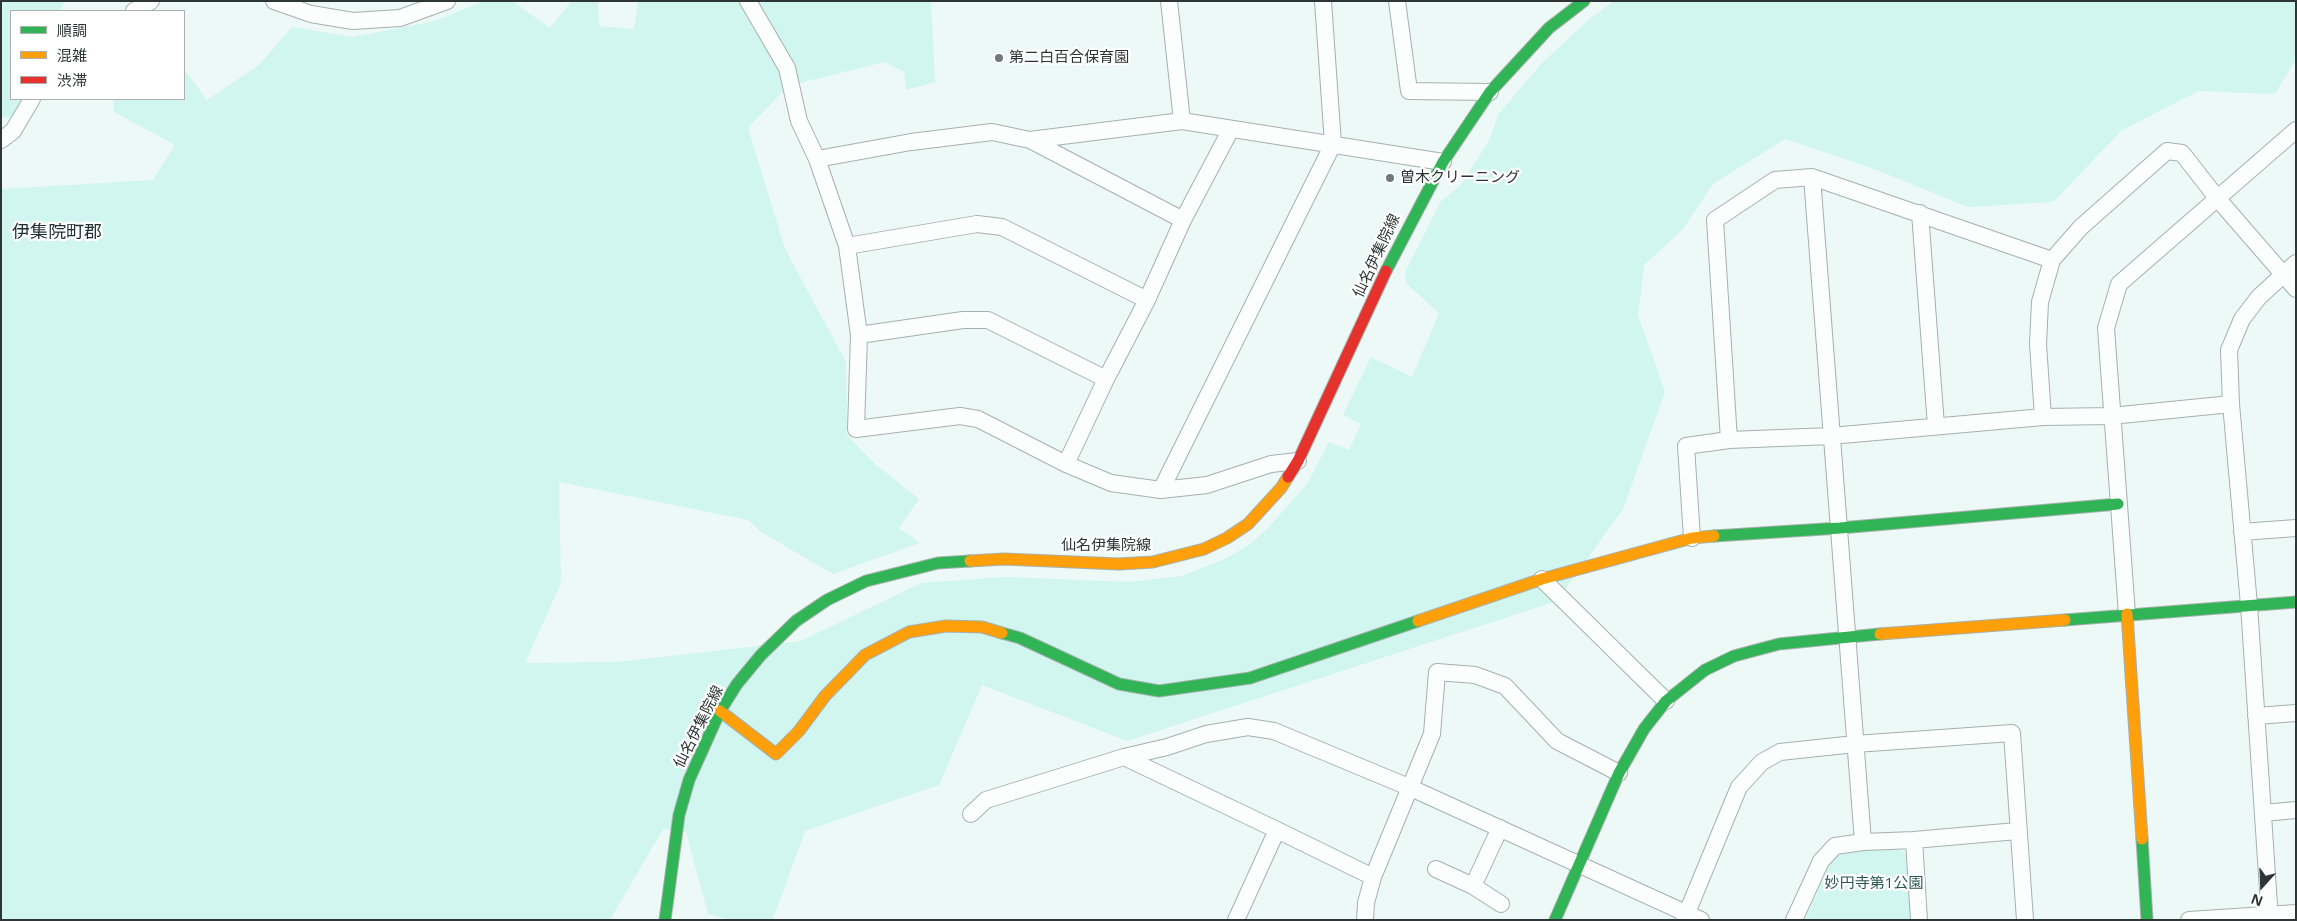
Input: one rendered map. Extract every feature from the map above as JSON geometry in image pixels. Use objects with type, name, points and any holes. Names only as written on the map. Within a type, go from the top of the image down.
[{"type":"street","points":[[136,10],[150,1]]},
{"type":"street","points":[[274,1],[311,14],[353,20],[400,18],[447,1]]},
{"type":"street","points":[[748,1],[787,68],[799,121],[817,159],[847,246],[859,335],[856,429],[960,416],[978,420],[1066,464],[1111,482],[1160,490],[1208,485],[1271,464],[1298,461]]},
{"type":"street","points":[[1169,1],[1182,121]]},
{"type":"street","points":[[1160,490],[1333,144],[1323,1]]},
{"type":"street","points":[[1397,1],[1409,91],[1490,92]]},
{"type":"street","name":"仙名伊集院線","points":[[665,920],[679,814],[696,763],[720,711],[737,684],[761,655],[796,621],[827,600],[866,581],[938,563],[970,559],[1119,564],[1153,562],[1204,549],[1227,538],[1248,524],[1281,488],[1298,461],[1387,268],[1443,162],[1490,92],[1549,28],[1584,1]]},
{"type":"street","points":[[1,140],[13,131],[31,100]]},
{"type":"street","points":[[1030,140],[1182,121],[1443,162]]},
{"type":"street","points":[[1066,464],[1106,379],[1147,300],[1184,220],[1231,129]]},
{"type":"street","points":[[2147,920],[2106,328],[2119,284],[2296,130]]},
{"type":"street","points":[[817,159],[911,142],[992,132],[1030,140],[1184,220]]},
{"type":"street","points":[[2043,417],[2038,344],[2040,302],[2052,260],[2081,227],[2167,151],[2182,153],[2217,198],[2296,290]]},
{"type":"street","points":[[1730,440],[1715,220],[1775,180],[1812,177],[2052,260]]},
{"type":"street","points":[[1812,177],[1863,842]]},
{"type":"street","points":[[1920,213],[1936,426]]},
{"type":"street","points":[[847,246],[977,224],[1002,227],[1147,300]]},
{"type":"street","points":[[2270,917],[2248,605],[2231,404],[2229,350],[2242,319],[2259,298],[2296,263]]},
{"type":"street","points":[[859,335],[963,320],[988,320],[1106,379]]},
{"type":"street","points":[[1692,538],[1686,446],[1730,440],[1831,436],[2043,417],[2111,416],[2231,404]]},
{"type":"street","points":[[720,711],[776,754],[800,731],[825,696],[865,655],[909,632],[946,626],[982,627],[1020,638],[1119,684],[1159,691],[1250,678],[1542,579],[1692,538],[1840,528],[2118,504]]},
{"type":"street","points":[[2242,532],[2296,528]]},
{"type":"street","points":[[1542,579],[1666,701]]},
{"type":"street","points":[[1555,920],[1619,773],[1644,729],[1666,701],[1705,670],[1734,656],[1779,644],[1847,637],[2296,602]]},
{"type":"street","points":[[1365,920],[1366,903],[1373,877],[1412,788],[1432,734],[1438,672],[1476,675],[1505,686],[1557,741],[1619,773]]},
{"type":"street","points":[[2256,716],[2296,713]]},
{"type":"street","points":[[971,814],[986,800],[1124,757],[1167,747],[1206,734],[1248,727],[1274,731],[1412,788],[1690,918],[1739,787],[1762,762],[1780,752],[1856,744],[2012,733],[2017,831],[2025,920]]},
{"type":"street","points":[[1124,757],[1373,877]]},
{"type":"street","points":[[2263,812],[2296,810]]},
{"type":"street","points":[[1472,886],[1500,828]]},
{"type":"street","points":[[1236,920],[1277,830]]},
{"type":"street","points":[[1794,920],[1821,861],[1835,846],[1863,842],[1914,840],[2017,831]]},
{"type":"street","points":[[1914,840],[1919,920]]},
{"type":"street","points":[[1436,869],[1472,886],[1501,904]]},
{"type":"street","points":[[2189,920],[2270,917],[2296,913]]},
{"type":"green space","points":[[1,1],[65,1],[60,10],[10,10],[10,100],[22,100],[12,117],[1,118]]},
{"type":"green space","points":[[484,1],[512,1],[550,28],[572,1],[598,1],[599,26],[634,29],[638,1],[931,1],[935,82],[907,90],[904,72],[885,62],[788,86],[748,128],[785,249],[846,362],[847,435],[875,464],[919,499],[899,528],[920,543],[833,574],[761,532],[748,520],[559,482],[561,583],[525,663],[618,662],[801,641],[921,583],[1005,577],[1130,582],[1182,576],[1227,558],[1250,544],[1268,528],[1307,484],[1329,442],[1349,450],[1361,424],[1343,415],[1371,357],[1412,377],[1439,313],[1407,284],[1405,272],[1441,201],[1460,186],[1489,141],[1498,115],[1540,65],[1586,22],[1614,1],[2296,1],[2296,59],[2275,94],[2199,91],[2122,130],[2053,202],[1968,207],[1877,170],[1785,139],[1713,184],[1683,229],[1644,265],[1638,315],[1665,392],[1623,509],[1557,601],[1127,741],[982,685],[939,785],[805,831],[773,919],[730,920],[708,914],[686,832],[663,829],[610,920],[1,920],[1,189],[153,180],[175,145],[114,112],[114,100],[185,100],[185,70],[207,100],[259,65],[292,27],[353,37],[435,21]]},
{"type":"green space","name":"妙円寺第1公園","points":[[1895,847],[1906,854],[1911,920],[1805,920],[1831,861],[1842,852]]},
{"type":"traffic: fast","points":[[1386,271],[1443,162],[1490,92],[1549,28],[1584,1]]},
{"type":"traffic: fast","points":[[1714,536],[1840,528],[2118,504]]},
{"type":"traffic: fast","points":[[665,920],[679,815],[689,780],[720,711],[737,684],[761,655],[796,621],[827,600],[866,581],[938,563],[970,561]]},
{"type":"traffic: fast","points":[[2065,620],[2296,602]]},
{"type":"traffic: fast","points":[[1002,633],[1020,638],[1119,684],[1159,691],[1250,678],[1418,621]]},
{"type":"traffic: fast","points":[[1555,920],[1619,773],[1644,729],[1666,701],[1705,670],[1734,656],[1779,644],[1880,634]]},
{"type":"traffic: fast","points":[[2142,839],[2147,920]]},
{"type":"traffic: slow","points":[[970,561],[1004,559],[1119,564],[1153,562],[1204,549],[1227,538],[1248,524],[1281,488],[1288,477]]},
{"type":"traffic: slow","points":[[1418,621],[1542,579],[1692,538],[1714,536]]},
{"type":"traffic: slow","points":[[2127,614],[2142,839]]},
{"type":"traffic: slow","points":[[1880,634],[2065,620]]},
{"type":"traffic: slow","points":[[720,711],[776,754],[799,731],[825,696],[865,655],[909,632],[946,626],[982,627],[1002,633]]},
{"type":"traffic: jam","points":[[1288,477],[1298,461],[1386,271]]},
{"type":"place","name":"第二白百合保育園","points":[[999,58]]},
{"type":"place","name":"曽木クリーニング","points":[[1390,178]]},
{"type":"district","name":"伊集院町郡","points":[[57,233]]}]
